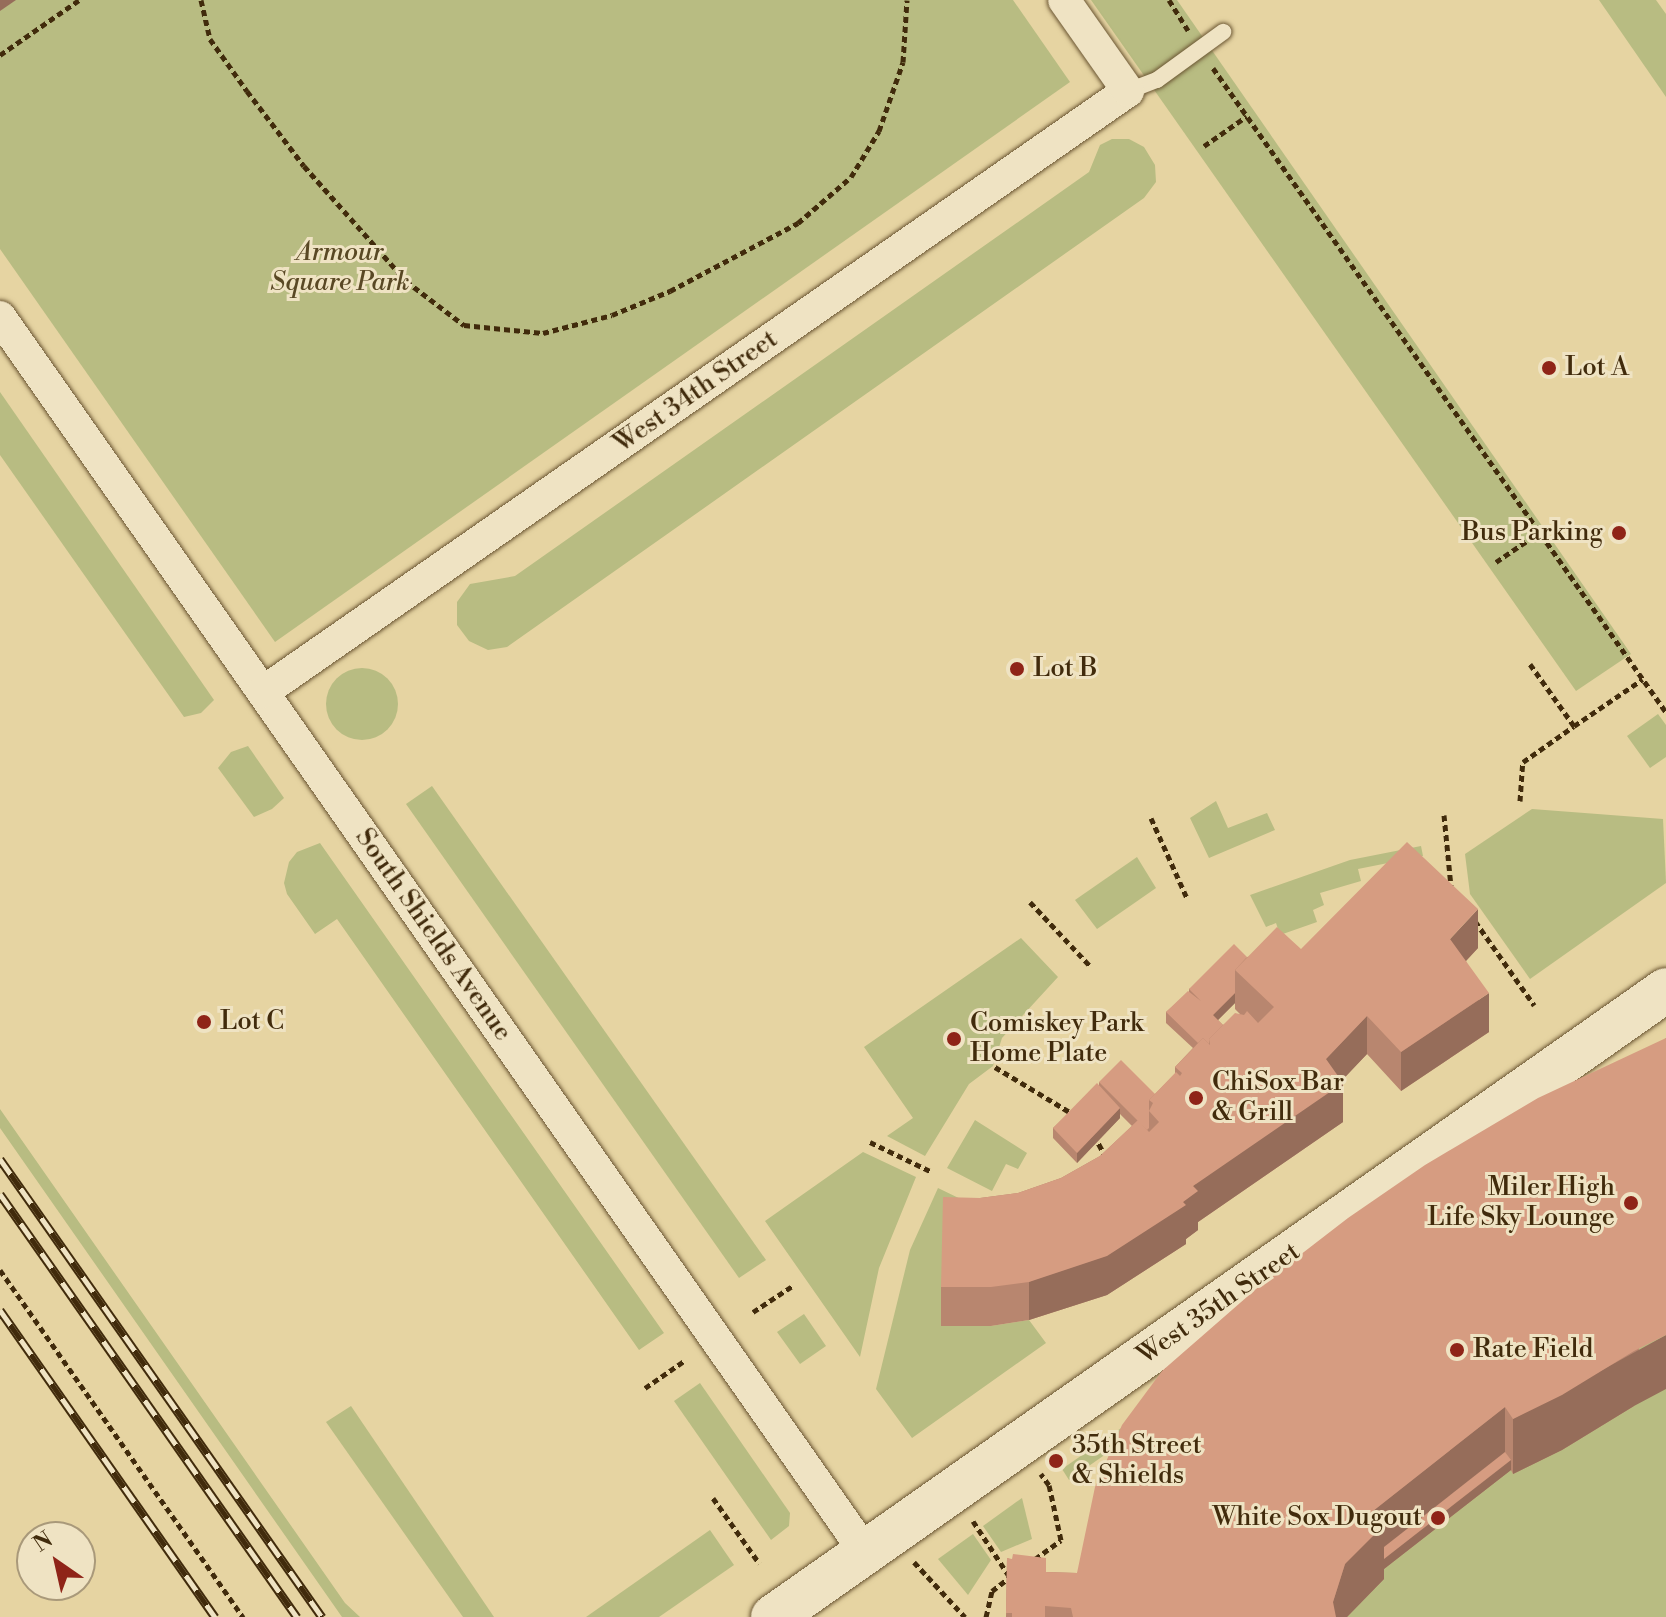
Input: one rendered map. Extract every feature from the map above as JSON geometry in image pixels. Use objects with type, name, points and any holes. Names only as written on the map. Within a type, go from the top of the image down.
[{"type":"main road","name":"West 35th Street","points":[[773,1617],[1666,990]]},
{"type":"street","points":[[1064,0],[1128,91]]},
{"type":"street","name":"West 34th Street","points":[[263,692],[1128,91]]},
{"type":"street","name":"South Shields Avenue","points":[[0,317],[865,1552]]},
{"type":"lane","points":[[1128,91],[1157,80],[1223,32]]},
{"type":"path","points":[[0,55],[79,0]]},
{"type":"path","points":[[201,0],[210,39],[247,91],[304,166],[406,281],[464,325],[543,333],[612,315],[670,291],[798,223],[851,177],[879,131],[903,62],[907,0]]},
{"type":"path","points":[[1169,0],[1200,49],[1666,712]]},
{"type":"path","points":[[1204,146],[1247,116]]},
{"type":"path","points":[[1496,562],[1540,532]]},
{"type":"path","points":[[1530,664],[1574,726]]},
{"type":"path","points":[[1520,801],[1523,762],[1643,679]]},
{"type":"path","points":[[1444,815],[1448,882],[1457,895]]},
{"type":"path","points":[[1151,818],[1187,898]]},
{"type":"path","points":[[1030,902],[1090,966]]},
{"type":"path","points":[[1466,908],[1534,1005]]},
{"type":"path","points":[[995,1067],[1083,1124]]},
{"type":"path","points":[[1091,1132],[1099,1140],[1110,1167]]},
{"type":"path","points":[[870,1142],[932,1172]]},
{"type":"path","points":[[0,1270],[243,1617]]},
{"type":"path","points":[[753,1312],[794,1285]]},
{"type":"path","points":[[645,1388],[684,1361]]},
{"type":"path","points":[[986,1617],[992,1591],[1061,1540],[1045,1481]]},
{"type":"path","points":[[713,1498],[759,1563]]},
{"type":"path","points":[[972,1520],[1010,1576]]},
{"type":"path","points":[[913,1562],[965,1617]]},
{"type":"green space","name":"Armour Square Park","points":[[0,0],[1013,0],[1070,82],[275,642],[0,249]]},
{"type":"green space","points":[[1091,0],[1177,0],[1631,654],[1576,691]]},
{"type":"green space","points":[[1599,0],[1656,0],[1666,14],[1666,97]]},
{"type":"green space","points":[[1112,139],[1129,139],[1144,147],[1155,165],[1156,182],[1144,198],[507,647],[488,650],[469,641],[457,625],[457,602],[470,584],[515,576],[1089,172],[1100,145]]},
{"type":"green space","points":[[0,392],[214,700],[201,713],[184,717],[0,455]]},
{"type":"green space","points":[[362,668],[388,678],[398,704],[388,730],[362,740],[336,730],[326,704],[336,678]]},
{"type":"green space","points":[[1658,714],[1666,725],[1666,757],[1650,768],[1627,736]]},
{"type":"green space","points":[[248,746],[284,798],[272,809],[254,817],[218,768],[231,752]]},
{"type":"green space","points":[[432,786],[766,1260],[739,1278],[406,804]]},
{"type":"green space","points":[[1216,801],[1228,828],[1267,813],[1275,830],[1209,858],[1190,818]]},
{"type":"green space","points":[[1532,809],[1663,819],[1666,883],[1530,979],[1470,894],[1465,854]]},
{"type":"green space","points":[[320,843],[664,1333],[639,1350],[337,919],[315,934],[287,894],[284,883],[289,862],[297,852]]},
{"type":"green space","points":[[1421,846],[1423,856],[1358,869],[1361,881],[1320,893],[1324,905],[1313,910],[1317,922],[1280,935],[1276,923],[1266,927],[1250,895],[1350,860]]},
{"type":"green space","points":[[1137,857],[1156,888],[1097,929],[1075,900]]},
{"type":"green space","points":[[1021,938],[1058,977],[1002,1038],[993,1066],[969,1084],[925,1156],[887,1136],[913,1118],[864,1047]]},
{"type":"green space","name":"Rate Field","points":[[1666,1091],[1666,1617],[1079,1617]]},
{"type":"green space","points":[[0,1109],[345,1603],[360,1617],[342,1617],[0,1128]]},
{"type":"green space","points":[[975,1120],[1027,1153],[1018,1169],[1006,1164],[992,1191],[947,1168]]},
{"type":"green space","points":[[863,1152],[916,1177],[879,1268],[860,1357],[765,1221]]},
{"type":"green space","points":[[938,1188],[1006,1221],[942,1326],[991,1326],[1029,1320],[1046,1343],[912,1438],[876,1389],[910,1250]]},
{"type":"green space","points":[[804,1314],[826,1346],[800,1364],[777,1332]]},
{"type":"green space","points":[[700,1383],[790,1513],[789,1526],[771,1540],[674,1401]]},
{"type":"green space","points":[[351,1406],[494,1617],[463,1617],[326,1422]]},
{"type":"green space","points":[[1140,1415],[1147,1425],[1069,1480],[1062,1469]]},
{"type":"green space","points":[[1022,1498],[1032,1539],[1001,1552],[983,1526]]},
{"type":"green space","points":[[710,1530],[734,1565],[659,1617],[586,1617]]},
{"type":"green space","points":[[973,1534],[991,1560],[968,1595],[938,1559]]},
{"type":"building","points":[[1407,842],[1478,909],[1450,939],[1489,993],[1401,1052],[1367,1016],[1326,1059],[1343,1083],[1193,1186],[1198,1191],[1183,1202],[1186,1205],[1107,1256],[1029,1282],[991,1287],[941,1287],[943,1197],[980,1198],[1018,1193],[1061,1178],[1100,1156],[1138,1120],[1149,1132],[1159,1122],[1149,1111],[1153,1103],[1149,1100],[1176,1072],[1180,1076],[1182,1073],[1175,1067],[1203,1038],[1210,1045],[1209,1039],[1235,1013],[1244,1015],[1247,1011],[1258,1023],[1274,1007],[1235,970],[1277,927],[1301,949]]},
{"type":"building","points":[[1234,944],[1247,957],[1235,970],[1235,993],[1213,1015],[1223,1025],[1209,1039],[1209,1044],[1203,1038],[1198,1043],[1166,1012],[1188,991],[1201,1001],[1189,989]]},
{"type":"building","name":"Rate Field","points":[[1666,1038],[1666,1335],[1562,1395],[1513,1419],[1505,1407],[1373,1511],[1384,1525],[1345,1564],[1333,1602],[1336,1617],[1073,1617],[1071,1608],[1045,1606],[1045,1617],[1012,1617],[1012,1613],[1006,1613],[1007,1558],[1012,1559],[1013,1554],[1046,1558],[1046,1572],[1077,1573],[1095,1487],[1122,1425],[1162,1371],[1256,1289],[1348,1218],[1425,1165],[1538,1098]]},
{"type":"building","points":[[1121,1060],[1155,1094],[1149,1100],[1147,1130],[1099,1082]]},
{"type":"building","points":[[1097,1083],[1120,1108],[1077,1153],[1053,1128]]},
{"type":"building","points":[[1505,1452],[1511,1460],[1384,1559],[1384,1547]]},
{"type":"railway","points":[[0,1159],[322,1617]]},
{"type":"railway","points":[[0,1194],[297,1617]]},
{"type":"railway","points":[[0,1310],[215,1617]]},
{"type":"place","name":"Lot A","points":[[1549,368]]},
{"type":"place","name":"Bus Parking","points":[[1619,533]]},
{"type":"place","name":"Lot B","points":[[1017,669]]},
{"type":"place","name":"Lot C","points":[[204,1022]]},
{"type":"place","name":"Comiskey Park Home Plate","points":[[954,1039]]},
{"type":"place","name":"ChiSox Bar & Grill","points":[[1196,1098]]},
{"type":"place","name":"Miler High Life Sky Lounge","points":[[1631,1203]]},
{"type":"place","name":"Rate Field","points":[[1457,1350]]},
{"type":"place","name":"35th Street & Shields","points":[[1056,1461]]},
{"type":"place","name":"White Sox Dugout","points":[[1438,1518]]}]
